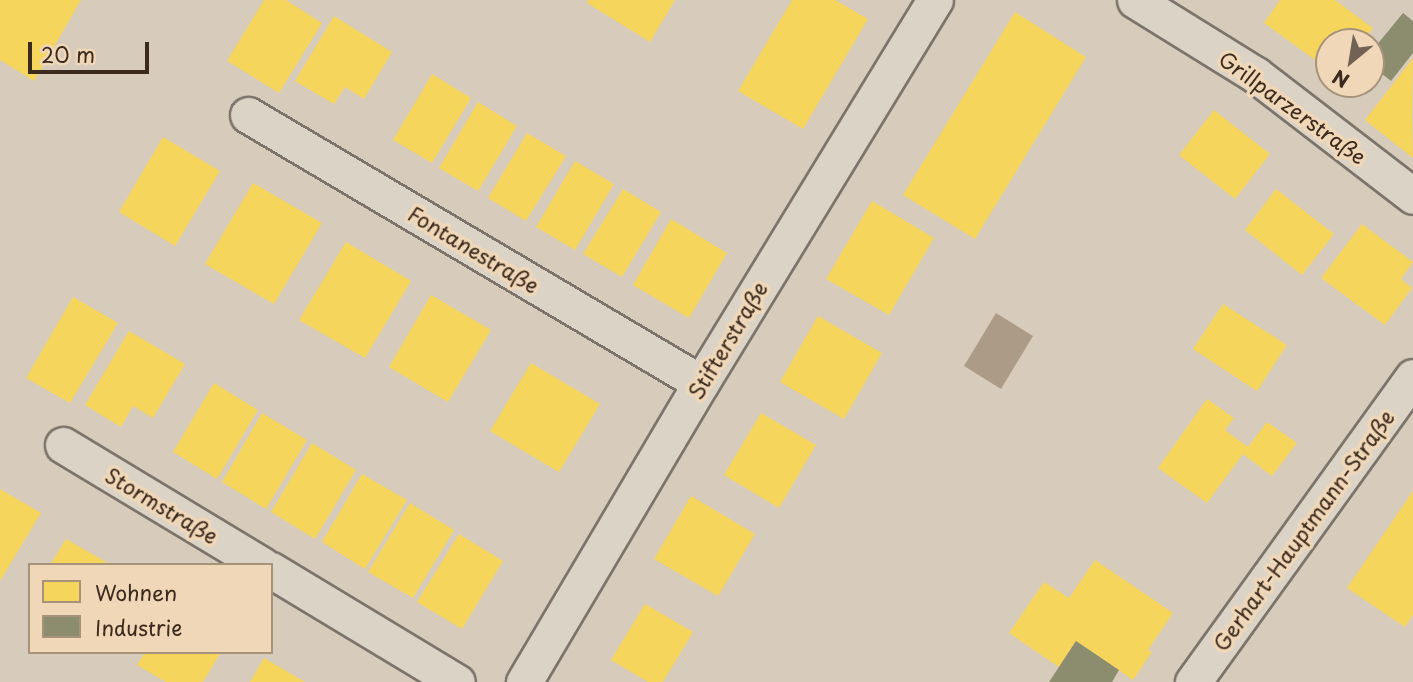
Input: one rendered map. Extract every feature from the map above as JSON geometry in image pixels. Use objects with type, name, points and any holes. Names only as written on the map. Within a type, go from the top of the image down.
[{"type":"street","name":"Stifterstraße","points":[[524,682],[701,383],[935,0]]},
{"type":"street","name":"Grillparzerstraße","points":[[1135,0],[1256,75],[1413,196]]},
{"type":"street","name":"Fontanestraße","points":[[248,115],[701,383]]},
{"type":"street","name":"Gerhart-Hauptmann-Straße","points":[[1194,682],[1413,377]]},
{"type":"street","name":"Stormstraße","points":[[63,445],[259,563]]},
{"type":"street","points":[[273,571],[457,682]]},
{"type":"shaded area","points":[[996,313],[1033,336],[1001,389],[964,366]]},
{"type":"building: Wohnen","points":[[0,0],[81,0],[34,81],[0,60]]},
{"type":"building: Wohnen","points":[[264,0],[286,0],[322,23],[279,93],[227,61]]},
{"type":"building: Wohnen","points":[[588,0],[675,0],[650,42],[587,3]]},
{"type":"building: Wohnen","points":[[792,0],[835,0],[868,19],[803,129],[738,91]]},
{"type":"building: Wohnen","points":[[1280,0],[1335,0],[1373,28],[1315,28],[1315,60],[1264,23]]},
{"type":"building: Wohnen","points":[[1015,12],[1086,57],[975,239],[903,195]]},
{"type":"building: Wohnen","points":[[334,16],[392,52],[364,99],[345,87],[334,104],[295,81]]},
{"type":"building: Wohnen","points":[[1413,58],[1413,158],[1365,120],[1382,98],[1385,98],[1385,94]]},
{"type":"building: Wohnen","points":[[432,74],[471,98],[432,163],[393,140]]},
{"type":"building: Wohnen","points":[[478,102],[517,126],[478,191],[439,168]]},
{"type":"building: Wohnen","points":[[1214,110],[1270,154],[1235,199],[1179,155]]},
{"type":"building: Wohnen","points":[[527,133],[566,156],[526,221],[488,198]]},
{"type":"building: Wohnen","points":[[163,137],[220,171],[175,246],[119,212]]},
{"type":"building: Wohnen","points":[[575,161],[614,184],[575,250],[536,227]]},
{"type":"building: Wohnen","points":[[253,183],[322,223],[274,304],[205,264]]},
{"type":"building: Wohnen","points":[[623,189],[661,212],[622,277],[583,254]]},
{"type":"building: Wohnen","points":[[1276,189],[1334,234],[1302,275],[1245,230]]},
{"type":"building: Wohnen","points":[[872,201],[934,238],[889,315],[826,279]]},
{"type":"building: Wohnen","points":[[671,219],[727,253],[689,318],[633,285]]},
{"type":"building: Wohnen","points":[[1362,224],[1413,262],[1401,279],[1412,288],[1385,325],[1321,278]]},
{"type":"building: Wohnen","points":[[346,242],[411,281],[365,358],[299,320]]},
{"type":"building: Wohnen","points":[[431,295],[491,330],[448,402],[389,367]]},
{"type":"building: Wohnen","points":[[73,297],[118,323],[70,403],[26,378]]},
{"type":"building: Wohnen","points":[[1223,304],[1287,345],[1257,391],[1193,349]]},
{"type":"building: Wohnen","points":[[818,316],[882,353],[844,419],[780,382]]},
{"type":"building: Wohnen","points":[[129,331],[185,364],[153,418],[133,406],[121,427],[85,405]]},
{"type":"building: Wohnen","points":[[531,363],[600,404],[559,472],[490,431]]},
{"type":"building: Wohnen","points":[[214,383],[258,410],[217,479],[173,452]]},
{"type":"building: Wohnen","points":[[1207,399],[1234,418],[1225,430],[1248,447],[1267,422],[1297,443],[1272,476],[1243,454],[1207,503],[1158,468]]},
{"type":"building: Wohnen","points":[[262,413],[307,440],[266,509],[222,482]]},
{"type":"building: Wohnen","points":[[761,413],[816,445],[779,508],[724,475]]},
{"type":"building: Wohnen","points":[[312,443],[356,470],[315,539],[271,512]]},
{"type":"building: Wohnen","points":[[362,474],[407,500],[365,569],[322,542]]},
{"type":"building: Wohnen","points":[[0,489],[41,513],[0,581]]},
{"type":"building: Wohnen","points":[[1413,491],[1413,615],[1405,627],[1347,588]]},
{"type":"building: Wohnen","points":[[691,496],[755,534],[718,596],[654,559]]},
{"type":"building: Wohnen","points":[[410,503],[454,530],[413,598],[368,572]]},
{"type":"building: Wohnen","points":[[459,534],[503,561],[462,629],[417,602]]},
{"type":"building: Wohnen","points":[[66,539],[107,563],[51,563]]},
{"type":"building: Wohnen","points":[[1095,560],[1173,613],[1148,650],[1152,652],[1133,680],[1076,641],[1059,667],[1009,633],[1044,582],[1069,598]]},
{"type":"building: Wohnen","points":[[645,604],[693,632],[663,682],[648,682],[611,660]]},
{"type":"building: Wohnen","points":[[144,654],[220,654],[203,682],[166,682],[137,665]]},
{"type":"building: Wohnen","points":[[264,658],[305,682],[250,682]]},
{"type":"building: Industrie","points":[[1403,13],[1413,21],[1413,53],[1391,81],[1385,76],[1385,35]]},
{"type":"building: Industrie","points":[[1076,641],[1119,670],[1112,682],[1049,682]]}]
